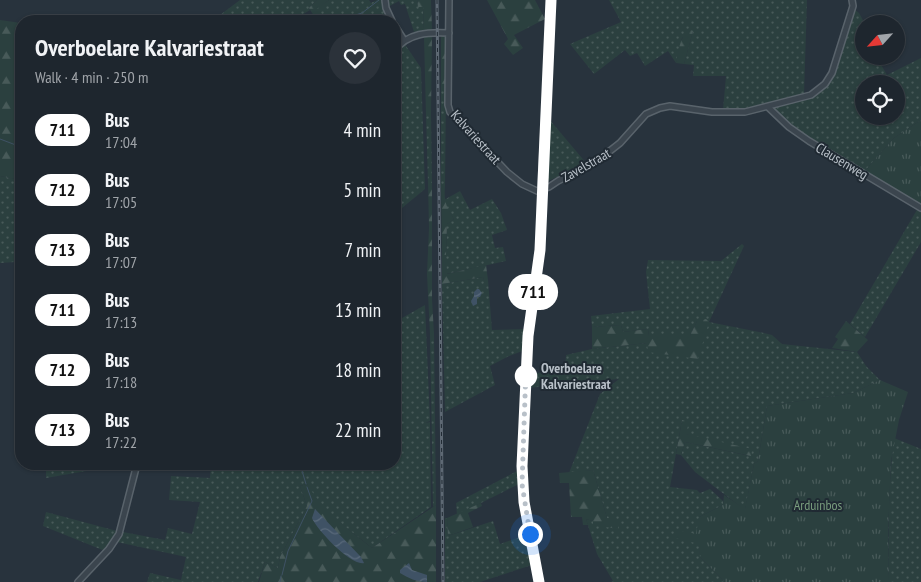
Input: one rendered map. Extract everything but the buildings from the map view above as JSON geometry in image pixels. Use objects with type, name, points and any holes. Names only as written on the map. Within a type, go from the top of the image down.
[{"type":"street","points":[[385,0],[389,15]]},
{"type":"street","name":"Kalvariestraat","points":[[449,0],[448,105],[450,112],[514,178],[532,189],[541,190]]},
{"type":"street","points":[[540,582],[524,502],[522,475],[528,336],[540,250],[541,190],[551,0]]},
{"type":"street","name":"Zavelstraat","points":[[541,190],[608,153],[620,143],[646,114],[660,108],[670,106],[728,113],[745,112],[811,95],[825,84],[832,73],[853,6],[852,0]]},
{"type":"street","points":[[401,43],[404,40],[422,34],[449,33]]},
{"type":"street","points":[[401,35],[404,40]]},
{"type":"street","name":"Clausenweg","points":[[768,107],[789,127],[808,141],[921,208]]},
{"type":"street","points":[[78,582],[109,549],[119,534],[135,470]]},
{"type":"green space","points":[[240,0],[317,0],[309,8],[310,10],[302,15],[220,15]]},
{"type":"green space","points":[[317,0],[329,0],[314,11],[316,15],[313,15],[309,8]]},
{"type":"green space","points":[[329,0],[369,0],[371,3],[383,0],[388,15],[316,15],[313,11]]},
{"type":"green space","points":[[387,0],[417,0],[418,6],[423,7],[424,31],[414,32],[405,4],[401,5],[399,1],[388,7]]},
{"type":"green space","points":[[417,0],[431,0],[432,30],[424,31],[423,7],[418,7]]},
{"type":"green space","points":[[487,0],[535,0],[545,19],[514,35],[523,48],[513,55],[504,44],[508,39]]},
{"type":"green space","points":[[609,0],[807,0],[804,95],[752,108],[723,110],[726,76],[693,76],[694,65],[684,64],[693,31],[682,38],[676,63],[668,51],[645,66],[637,53],[630,56],[625,50],[594,74],[570,44],[621,22]]},
{"type":"green space","points":[[854,9],[860,15],[855,15],[855,65],[881,65],[887,75],[921,58],[921,120],[894,138],[864,172],[793,129],[773,110],[776,107],[801,101],[823,89],[834,74]]},
{"type":"green space","points":[[0,20],[15,22],[15,179],[0,176]]},
{"type":"green space","points":[[689,29],[693,31],[684,64],[676,63],[681,40]]},
{"type":"green space","points":[[441,36],[446,38],[446,89],[441,89]]},
{"type":"green space","points":[[424,37],[432,37],[431,115],[426,115]]},
{"type":"green space","points":[[404,43],[421,68],[425,189],[402,208],[401,205],[401,47]]},
{"type":"green space","points":[[441,89],[446,89],[445,185],[441,185]]},
{"type":"green space","points":[[426,115],[431,115],[432,183],[428,183]]},
{"type":"green space","points":[[549,119],[587,164],[548,181],[545,176]]},
{"type":"green space","points":[[921,120],[920,205],[864,172],[894,138]]},
{"type":"green space","points":[[0,176],[15,179],[15,262],[0,263]]},
{"type":"green space","points":[[428,183],[432,183],[432,299],[434,334],[430,334],[427,274]]},
{"type":"green space","points":[[441,185],[445,185],[446,203],[454,219],[447,224],[446,255],[442,254]]},
{"type":"green space","points":[[460,191],[470,210],[492,199],[501,213],[507,230],[492,235],[495,248],[503,247],[506,261],[446,274],[446,260],[442,260],[442,254],[446,254],[447,224],[454,219],[444,200]]},
{"type":"green space","points":[[918,208],[921,210],[921,242],[865,337],[850,324]]},
{"type":"green space","points":[[742,244],[744,246],[709,322],[772,335],[782,344],[857,352],[866,366],[880,380],[853,393],[767,406],[758,461],[754,464],[745,510],[695,472],[681,455],[685,442],[750,456],[686,434],[682,420],[670,487],[697,490],[700,493],[710,489],[723,501],[723,505],[699,517],[700,557],[725,582],[611,582],[613,581],[597,554],[586,519],[593,521],[607,518],[593,470],[569,473],[600,394],[619,379],[528,388],[528,374],[565,370],[566,355],[592,349],[647,343],[698,359],[697,321],[690,336],[649,336],[648,329],[623,332],[621,325],[592,327],[591,316],[650,309],[646,272],[648,260],[721,261]]},
{"type":"green space","points":[[442,260],[446,260],[447,274],[486,265],[488,280],[484,280],[483,277],[442,284]]},
{"type":"green space","points":[[483,277],[484,280],[488,280],[492,330],[526,329],[525,350],[490,366],[495,385],[445,412],[442,284]]},
{"type":"green space","points":[[425,305],[430,421],[425,423],[430,422],[431,507],[372,548],[327,511],[319,503],[307,484],[296,487],[300,486],[307,506],[280,557],[278,568],[265,562],[258,582],[147,582],[150,573],[181,580],[186,557],[117,542],[123,532],[165,540],[168,528],[192,534],[200,502],[169,500],[171,476],[210,478],[211,470],[401,470],[401,319]]},
{"type":"green space","points":[[706,319],[709,322],[698,359],[648,352],[647,343],[592,349],[592,327],[621,325],[623,332],[648,329],[649,336],[690,336],[697,321]]},
{"type":"green space","points":[[846,321],[868,340],[857,352],[832,348],[838,339],[835,337]]},
{"type":"green space","points":[[430,334],[434,334],[436,505],[433,507]]},
{"type":"green space","name":"Arduinbos","points":[[880,380],[908,392],[899,420],[891,461],[888,532],[889,582],[725,582],[700,557],[699,544],[675,538],[677,530],[696,534],[699,517],[723,505],[724,495],[745,509],[754,464],[758,461],[767,406],[853,393]]},
{"type":"green space","points":[[682,420],[689,421],[686,434],[752,449],[751,456],[685,442],[681,455],[676,454]]},
{"type":"green space","points":[[894,438],[921,449],[921,582],[889,582],[889,510]]},
{"type":"green space","points":[[46,470],[92,470],[46,478]]},
{"type":"green space","points":[[519,470],[519,484],[457,515],[456,503]]},
{"type":"green space","points":[[593,470],[607,518],[618,520],[618,529],[593,525],[593,521],[586,519],[588,525],[583,525],[582,517],[571,517],[569,483],[560,483],[559,473]]},
{"type":"green space","points":[[307,484],[328,511],[372,548],[436,505],[436,582],[259,582],[265,562],[278,568],[280,557],[307,506],[300,486]]},
{"type":"green space","points":[[481,503],[482,506],[468,513],[473,527],[448,536],[447,518]]},
{"type":"green space","points":[[46,512],[117,531],[105,551],[43,526]]},
{"type":"green space","points":[[445,518],[447,518],[448,536],[493,521],[500,544],[526,535],[532,565],[480,582],[445,582]]},
{"type":"water","points":[[477,289],[482,293],[480,297],[477,297],[477,304],[473,306],[471,301]]},
{"type":"water","points":[[315,509],[361,557],[364,563],[351,559],[327,538],[312,518]]},
{"type":"water","points":[[409,563],[412,570],[427,575],[427,582],[406,577],[400,573],[400,570]]},
{"type":"waterway","points":[[355,15],[362,13],[379,0]]},
{"type":"waterway","points":[[0,139],[15,145]]},
{"type":"waterway","points":[[302,470],[306,484]]},
{"type":"waterway","points":[[282,575],[288,551],[312,501],[307,487]]},
{"type":"waterway","points":[[280,582],[281,576]]},
{"type":"railway","points":[[437,0],[443,582]]},
{"type":"bus line","name":"711","points":[[539,582],[524,502],[522,466],[528,336],[540,250],[541,190],[551,0]]},
{"type":"place","name":"Overboelare Kalvariestraat","points":[[526,376]]},
{"type":"route","points":[[526,376],[526,368],[522,484],[530,534]]}]
